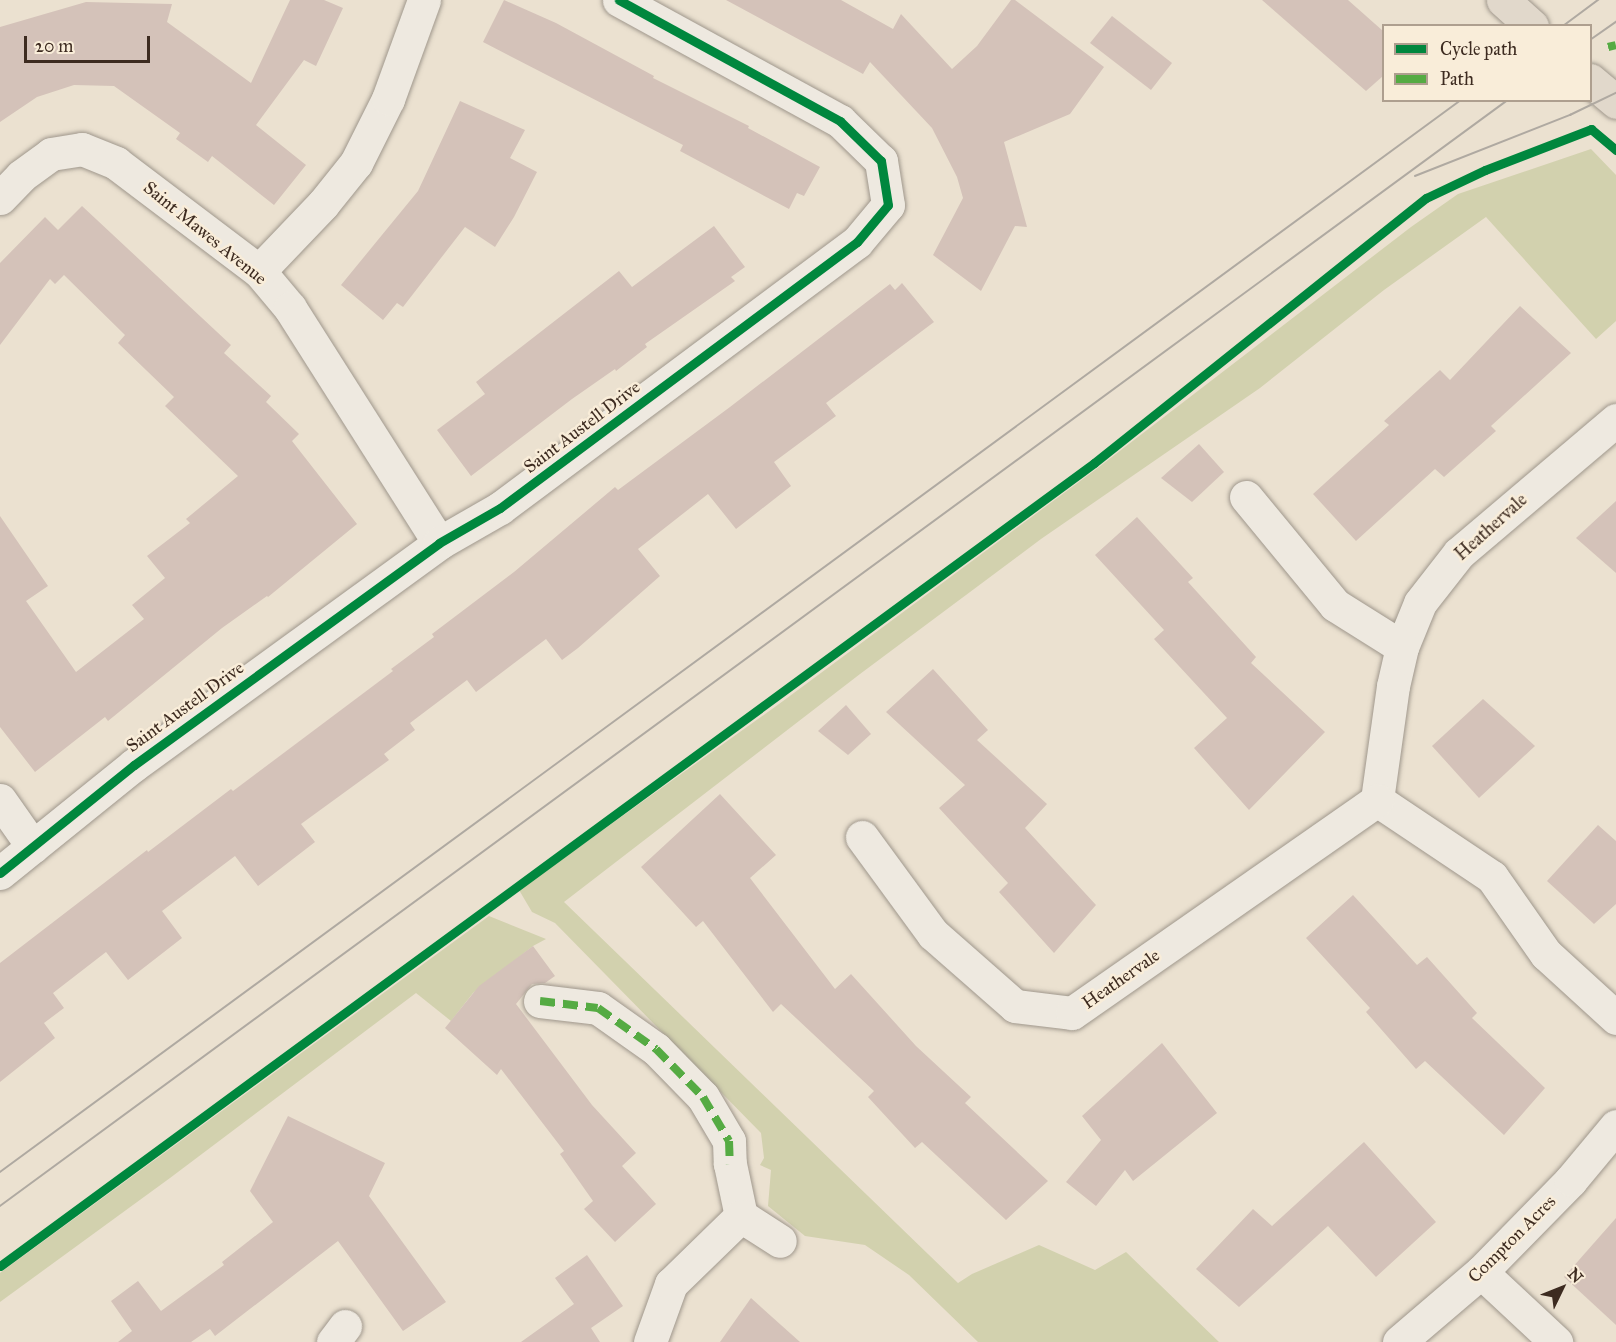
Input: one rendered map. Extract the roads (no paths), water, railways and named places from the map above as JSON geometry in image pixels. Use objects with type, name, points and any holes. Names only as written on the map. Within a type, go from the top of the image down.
[{"type":"main road","points":[[1503,0],[1530,24]]},
{"type":"main road","points":[[1592,82],[1616,102]]},
{"type":"street","points":[[259,271],[323,204],[356,163],[388,99],[424,0]]},
{"type":"street","name":"Saint Austell Drive","points":[[0,873],[134,765],[439,543],[500,508],[857,242],[888,205],[881,160],[840,122],[619,0]]},
{"type":"street","name":"Saint Mawes Avenue","points":[[0,198],[21,176],[51,154],[81,149],[116,163],[259,271],[290,308],[439,543]]},
{"type":"street","name":"Heathervale","points":[[862,837],[933,934],[1015,1006],[1072,1013],[1377,800],[1393,686],[1402,647],[1420,603],[1459,552],[1616,420]]},
{"type":"street","points":[[1246,497],[1335,605],[1402,647]]},
{"type":"street","points":[[0,800],[33,847]]},
{"type":"street","points":[[1377,800],[1492,877],[1546,954],[1616,1018]]},
{"type":"street","points":[[540,1001],[598,1008],[656,1049],[703,1097],[729,1141],[730,1164],[741,1216],[780,1241]]},
{"type":"street","name":"Compton Acres","points":[[1399,1342],[1481,1272],[1570,1180],[1616,1126]]},
{"type":"street","points":[[650,1342],[671,1284],[741,1216]]},
{"type":"street","points":[[1481,1272],[1556,1342]]},
{"type":"tram line","points":[[1566,24],[1598,0]]},
{"type":"tram line","points":[[1592,39],[1616,22]]},
{"type":"tram line","points":[[1415,176],[1570,115],[1616,93]]},
{"type":"tram line","points":[[0,1172],[1458,102]]},
{"type":"tram line","points":[[0,1206],[1505,102]]}]
